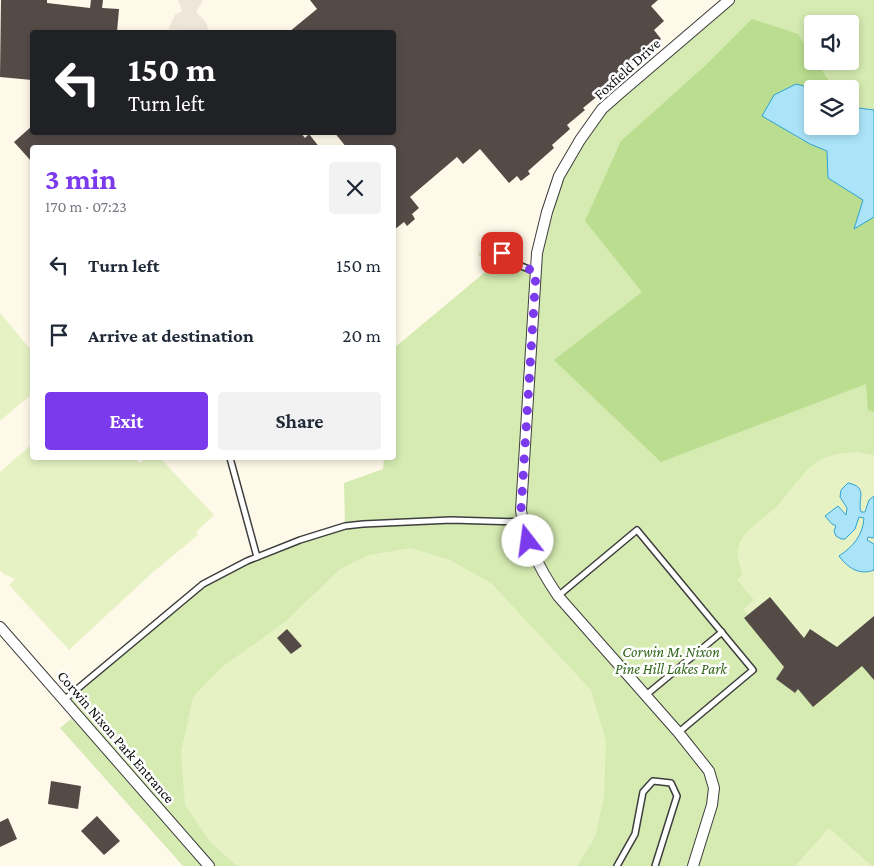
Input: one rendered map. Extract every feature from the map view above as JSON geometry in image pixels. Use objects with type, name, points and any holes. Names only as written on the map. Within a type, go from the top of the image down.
[{"type":"street","name":"Foxfield Drive","points":[[558,596],[528,541],[522,522],[521,510],[537,254],[543,228],[559,176],[602,109],[729,0]]},
{"type":"street","points":[[558,596],[678,732],[709,771],[714,788],[712,805],[708,823],[693,866]]},
{"type":"street","name":"Corwin Nixon Park Entrance","points":[[0,627],[209,866]]},
{"type":"lane","points":[[491,244],[514,263],[536,272]]},
{"type":"lane","points":[[231,460],[257,558]]},
{"type":"lane","points":[[64,700],[203,584],[300,540],[345,526],[364,524],[451,520],[522,522]]},
{"type":"lane","points":[[558,596],[637,530],[753,670],[678,732]]},
{"type":"lane","points":[[646,695],[722,632]]},
{"type":"lane","points":[[617,866],[635,834],[643,792],[653,781],[671,783],[677,796],[655,866]]},
{"type":"green space","name":"Corwin M. Nixon Pine Hill Lakes Park","points":[[729,0],[874,0],[874,866],[183,866],[60,728],[77,714],[64,700],[203,584],[247,561],[345,526],[344,483],[383,469],[384,460],[396,460],[396,346],[490,268],[478,254],[491,244],[514,263],[535,272],[559,176],[602,109]]},
{"type":"green space","points":[[752,19],[798,34],[804,43],[804,70],[822,70],[828,80],[804,80],[794,136],[827,151],[828,178],[864,200],[854,228],[874,217],[874,412],[868,410],[866,384],[661,462],[554,360],[642,292],[585,221],[621,141],[707,64]]},
{"type":"green space","points":[[0,313],[30,349],[30,396],[0,421]]},
{"type":"green space","points":[[30,446],[30,460],[137,460],[140,463],[144,460],[162,460],[214,515],[196,532],[198,535],[152,573],[69,650],[9,585],[15,579],[0,570],[0,472]]},
{"type":"green space","points":[[857,452],[874,455],[874,680],[862,666],[798,689],[795,693],[776,679],[784,667],[744,618],[748,615],[743,609],[754,600],[737,580],[743,574],[738,561],[738,550],[744,535],[777,506],[815,463],[833,455]]},
{"type":"green space","points":[[411,548],[450,560],[491,583],[591,690],[606,741],[604,797],[595,837],[577,866],[237,866],[211,843],[185,805],[181,752],[193,697],[222,667],[285,622],[340,569],[369,555]]},
{"type":"green space","points":[[829,828],[872,866],[795,866]]},
{"type":"shaded area","points":[[178,0],[203,0],[196,12],[206,22],[208,30],[168,29],[175,15],[182,11]]},
{"type":"water","points":[[796,84],[804,86],[804,135],[859,135],[859,108],[874,110],[874,217],[854,229],[863,200],[828,178],[827,151],[810,144],[762,116],[774,95]]},
{"type":"water","points":[[848,483],[858,487],[860,491],[861,512],[865,512],[869,500],[874,496],[874,538],[868,537],[867,540],[874,544],[874,570],[869,572],[854,569],[839,556],[849,549],[856,540],[862,530],[864,518],[859,517],[855,529],[845,539],[841,539],[836,536],[834,531],[836,526],[825,516],[838,506],[846,515],[847,508],[840,497],[841,490]]},
{"type":"building","points":[[1,0],[47,0],[47,3],[90,8],[91,0],[103,0],[102,8],[119,9],[117,30],[30,30],[30,80],[0,77]]},
{"type":"building","points":[[310,0],[658,0],[651,6],[664,21],[654,30],[661,39],[583,108],[585,110],[567,125],[570,129],[552,145],[554,148],[528,171],[530,174],[521,181],[517,176],[509,183],[480,149],[463,164],[457,157],[410,197],[419,208],[412,214],[415,219],[407,226],[404,222],[396,228],[396,145],[345,145],[336,135],[396,135],[396,30],[291,30],[317,9]]},
{"type":"building","points":[[30,128],[30,135],[302,135],[305,138],[310,135],[318,145],[30,145],[30,160],[14,142]]},
{"type":"building","points":[[770,597],[804,638],[810,629],[837,647],[874,616],[874,680],[862,666],[813,707],[798,689],[795,693],[776,679],[784,667],[744,618]]},
{"type":"building","points":[[287,629],[302,646],[291,654],[277,638]]},
{"type":"building","points":[[51,781],[81,786],[78,809],[48,804]]},
{"type":"building","points":[[97,816],[120,841],[104,855],[81,831]]},
{"type":"building","points":[[8,818],[17,839],[0,847],[0,822]]},
{"type":"route","points":[[502,253],[514,263],[536,272],[521,510],[522,522],[528,541]]}]
